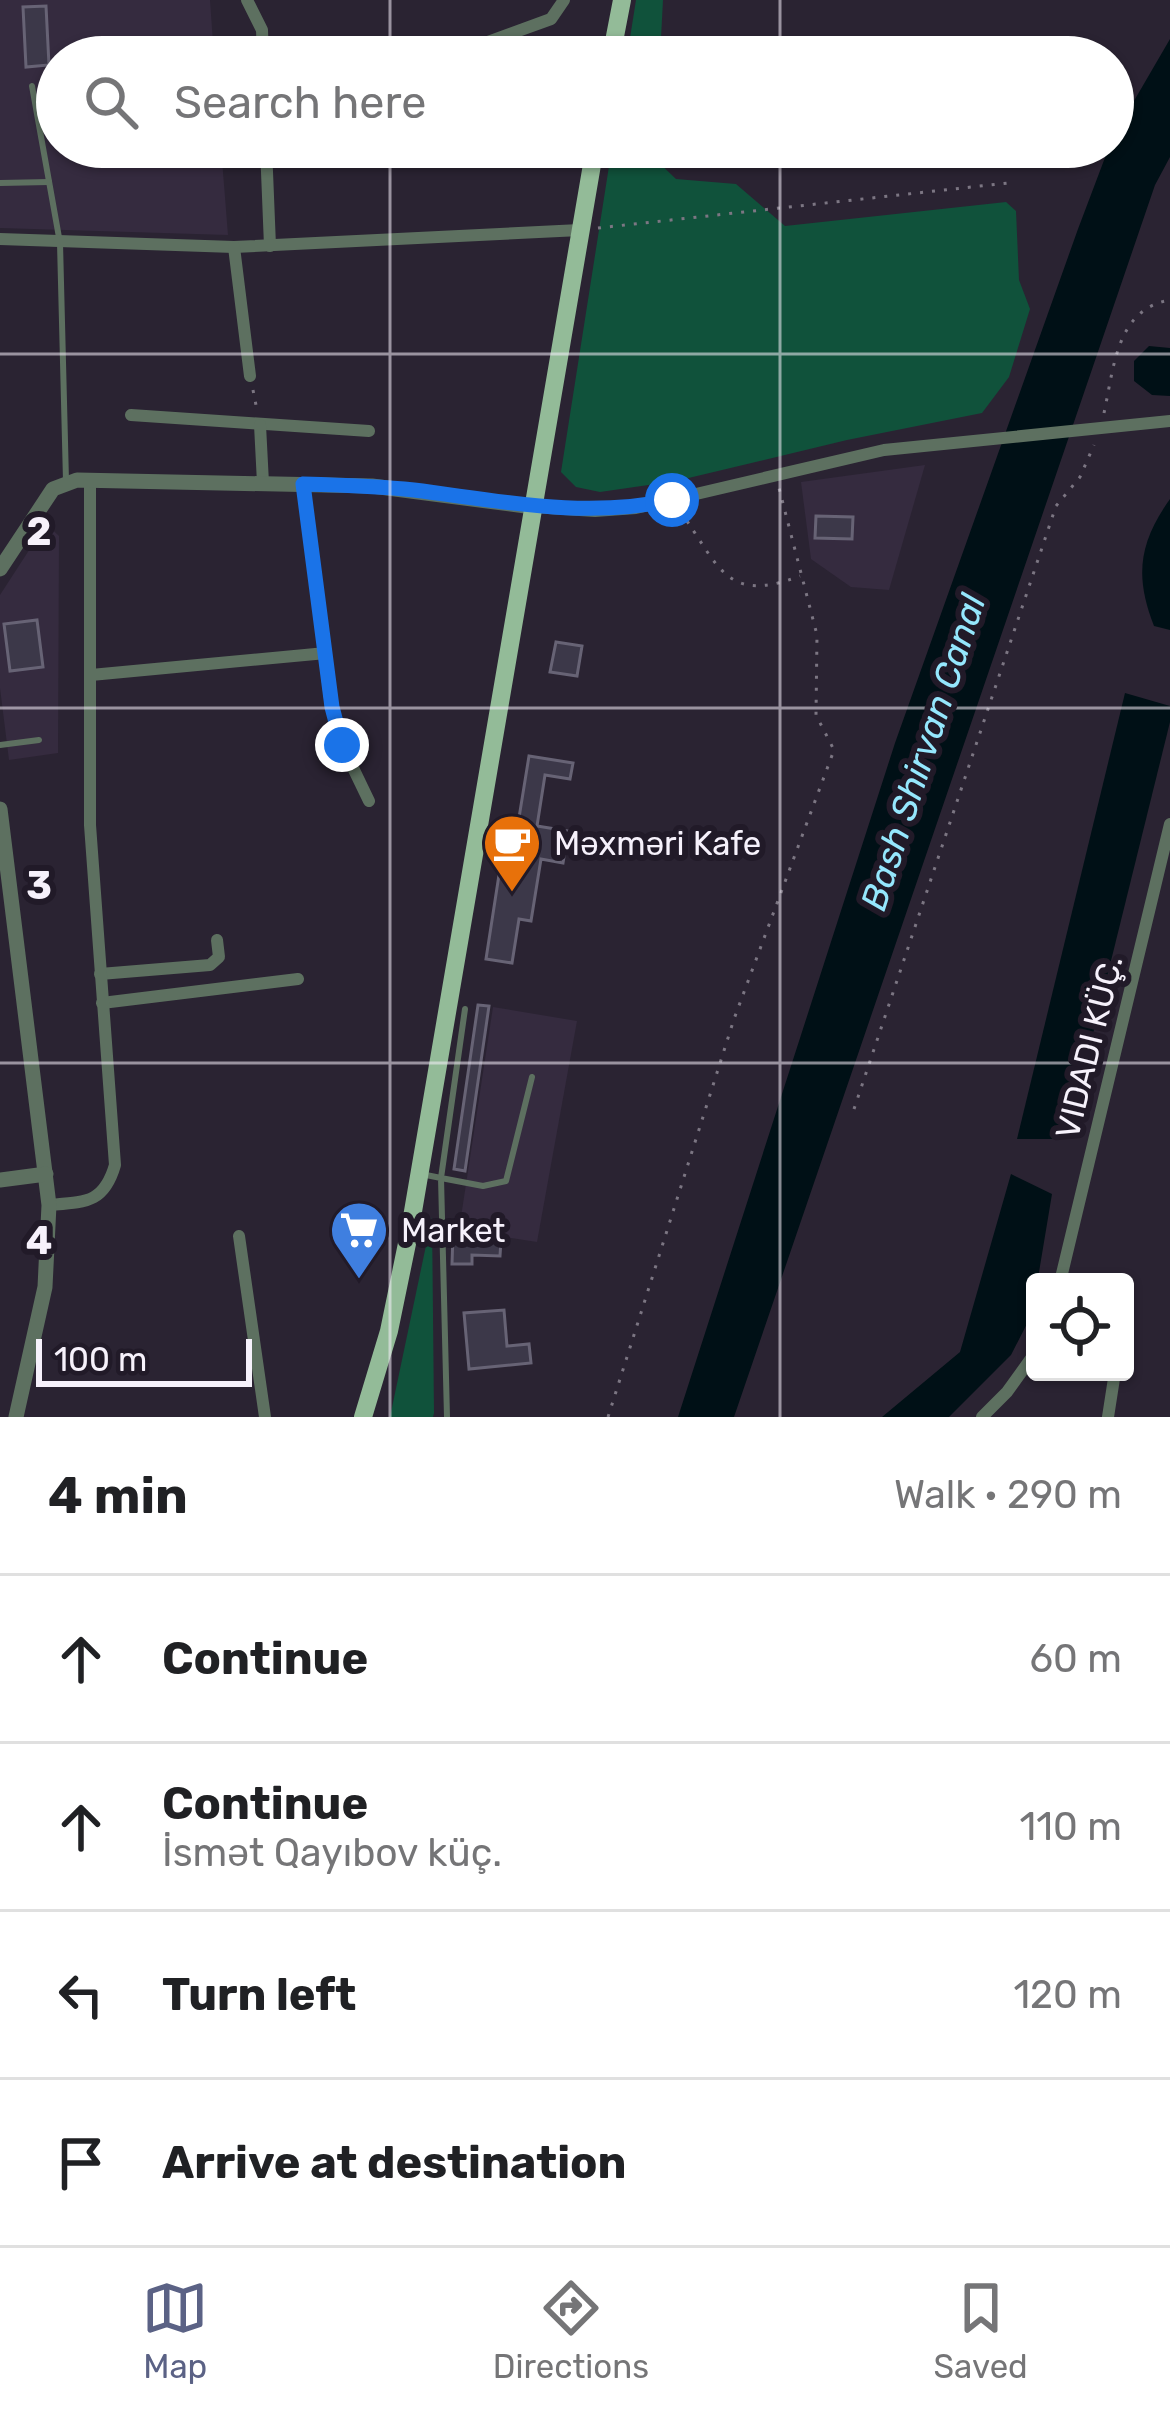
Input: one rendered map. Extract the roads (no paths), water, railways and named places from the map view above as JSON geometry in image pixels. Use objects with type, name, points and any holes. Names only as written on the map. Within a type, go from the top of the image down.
[{"type":"main road","points":[[615,36],[622,0]]},
{"type":"main road","points":[[363,1417],[389,1330],[419,1174],[591,168]]},
{"type":"street","points":[[247,0],[262,36]]},
{"type":"street","points":[[504,36],[551,19],[564,0]]},
{"type":"street","points":[[267,168],[270,246]]},
{"type":"street","points":[[0,239],[233,247],[580,230]]},
{"type":"street","points":[[233,247],[250,376]]},
{"type":"street","points":[[130,415],[369,430]]},
{"type":"street","points":[[0,569],[42,502],[66,482],[303,484],[412,490],[595,511],[672,500],[884,450],[1170,421]]},
{"type":"street","points":[[260,425],[262,483]]},
{"type":"street","points":[[50,1205],[96,1197],[109,1186],[115,1165],[90,824],[90,479]]},
{"type":"street","points":[[303,484],[332,707],[342,745],[369,801]]},
{"type":"street","points":[[91,674],[326,653]]},
{"type":"street","points":[[1,821],[50,1205],[45,1287],[16,1417]]},
{"type":"street","name":"VIDADI KÜÇ.","points":[[1062,1273],[1170,824]]},
{"type":"street","points":[[100,974],[210,965],[219,957],[217,940]]},
{"type":"street","points":[[0,953],[18,951]]},
{"type":"street","points":[[102,1004],[298,979]]},
{"type":"street","points":[[0,1180],[46,1174]]},
{"type":"street","points":[[239,1236],[265,1417]]},
{"type":"street","points":[[982,1417],[1026,1365]]},
{"type":"street","points":[[1108,1417],[1113,1381]]},
{"type":"lane","points":[[32,86],[36,109]]},
{"type":"lane","points":[[47,168],[60,243],[66,482]]},
{"type":"lane","points":[[0,183],[49,182]]},
{"type":"lane","points":[[0,746],[39,740]]},
{"type":"lane","points":[[447,1417],[441,1178],[465,1009]]},
{"type":"lane","points":[[419,1174],[484,1186],[506,1181],[532,1077]]},
{"type":"water","name":"Bash Shirvan Canal","points":[[1170,39],[1170,157],[1155,185],[734,1417],[678,1417],[895,743],[1078,229],[1101,168],[1134,168],[1134,101]]},
{"type":"water","points":[[1149,346],[1170,348],[1170,396],[1152,395],[1134,381],[1134,361]]},
{"type":"water","points":[[1170,499],[1170,630],[1154,626],[1142,576],[1151,531]]},
{"type":"water","points":[[1125,693],[1170,706],[1170,722],[1067,1139],[1017,1139]]},
{"type":"water","points":[[1011,1174],[1052,1194],[1039,1273],[1026,1273],[1026,1326],[1011,1355],[949,1417],[882,1417],[960,1352]]},
{"type":"place","name":"Məxməri Kafe","points":[[512,894]]},
{"type":"place","name":"Market","points":[[359,1281]]}]
